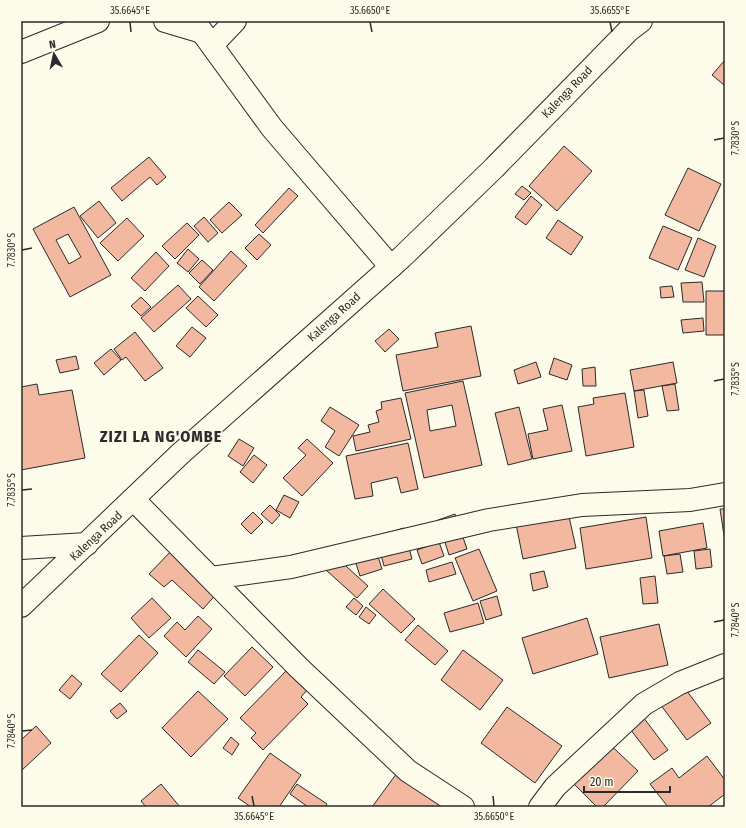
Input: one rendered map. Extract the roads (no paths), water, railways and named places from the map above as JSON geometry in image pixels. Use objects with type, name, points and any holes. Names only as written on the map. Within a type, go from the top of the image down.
[{"type":"street","points":[[21,52],[98,21]]},
{"type":"street","points":[[165,21],[203,33],[272,128],[392,267]]},
{"type":"street","points":[[203,33],[234,21]]},
{"type":"street","name":"Kalenga Road","points":[[21,606],[134,500],[180,454],[392,267],[494,168],[623,36],[641,21]]},
{"type":"street","points":[[211,578],[291,567],[489,520],[582,505],[690,500],[725,494]]},
{"type":"street","points":[[134,500],[298,667],[408,771],[463,807]]},
{"type":"street","points":[[21,548],[87,544]]},
{"type":"street","points":[[540,807],[555,787],[644,704],[680,682],[725,665]]},
{"type":"district","name":"ZIZI LA NG'OMBE","points":[[161,436]]}]
